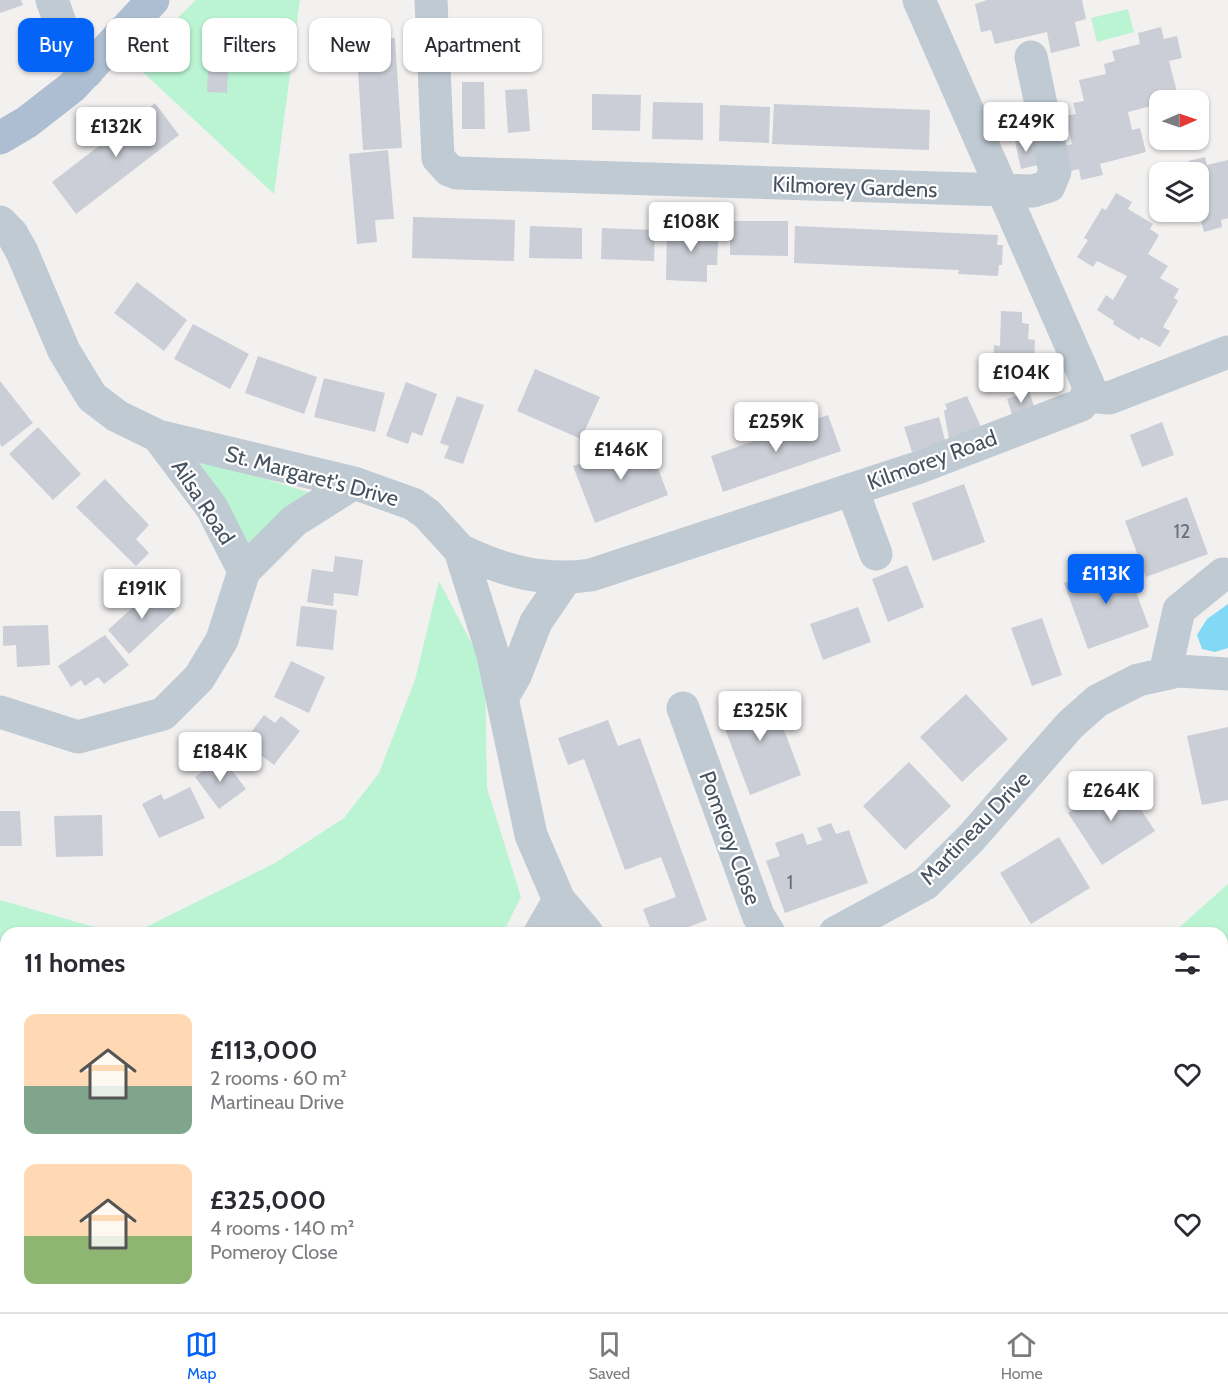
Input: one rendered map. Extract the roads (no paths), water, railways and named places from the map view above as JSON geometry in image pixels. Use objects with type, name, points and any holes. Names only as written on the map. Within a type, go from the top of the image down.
[{"type":"main road","points":[[94,64],[153,0]]},
{"type":"main road","points":[[0,138],[27,122],[87,72]]},
{"type":"street","points":[[52,0],[58,18]]},
{"type":"street","name":"Kilmorey Gardens","points":[[431,0],[438,158],[449,170],[457,173],[1033,191],[1049,186],[1055,171],[1031,57]]},
{"type":"street","points":[[919,0],[1088,384],[1088,396],[1109,398],[1228,352]]},
{"type":"street","name":"St. Margaret's Drive","points":[[0,222],[12,234],[22,252],[64,351],[92,397],[117,416],[159,436],[354,483],[412,504],[428,514],[460,550],[472,582],[503,696],[525,816],[559,900],[582,927]]},
{"type":"street","name":"Kilmorey Road","points":[[460,550],[508,571],[566,578],[591,574],[917,468],[1081,405],[1088,396]]},
{"type":"street","name":"Ailsa Road","points":[[159,436],[212,508],[244,570]]},
{"type":"street","name":"Ailsa Road","points":[[0,712],[78,737],[163,714],[199,678],[222,640],[244,570],[294,521],[354,483]]},
{"type":"street","points":[[852,489],[876,554]]},
{"type":"street","points":[[1165,674],[1179,610],[1223,574]]},
{"type":"street","points":[[503,696],[515,676],[536,622],[566,578]]},
{"type":"street","name":"Martineau Drive","points":[[846,927],[925,884],[971,838],[1070,725],[1097,701],[1138,680],[1179,671],[1228,674]]},
{"type":"street","name":"Pomeroy Close","points":[[683,708],[758,915],[765,927]]},
{"type":"street","points":[[543,927],[559,900]]},
{"type":"water","points":[[1228,604],[1228,648],[1215,652],[1202,649],[1197,635],[1207,619]]}]
